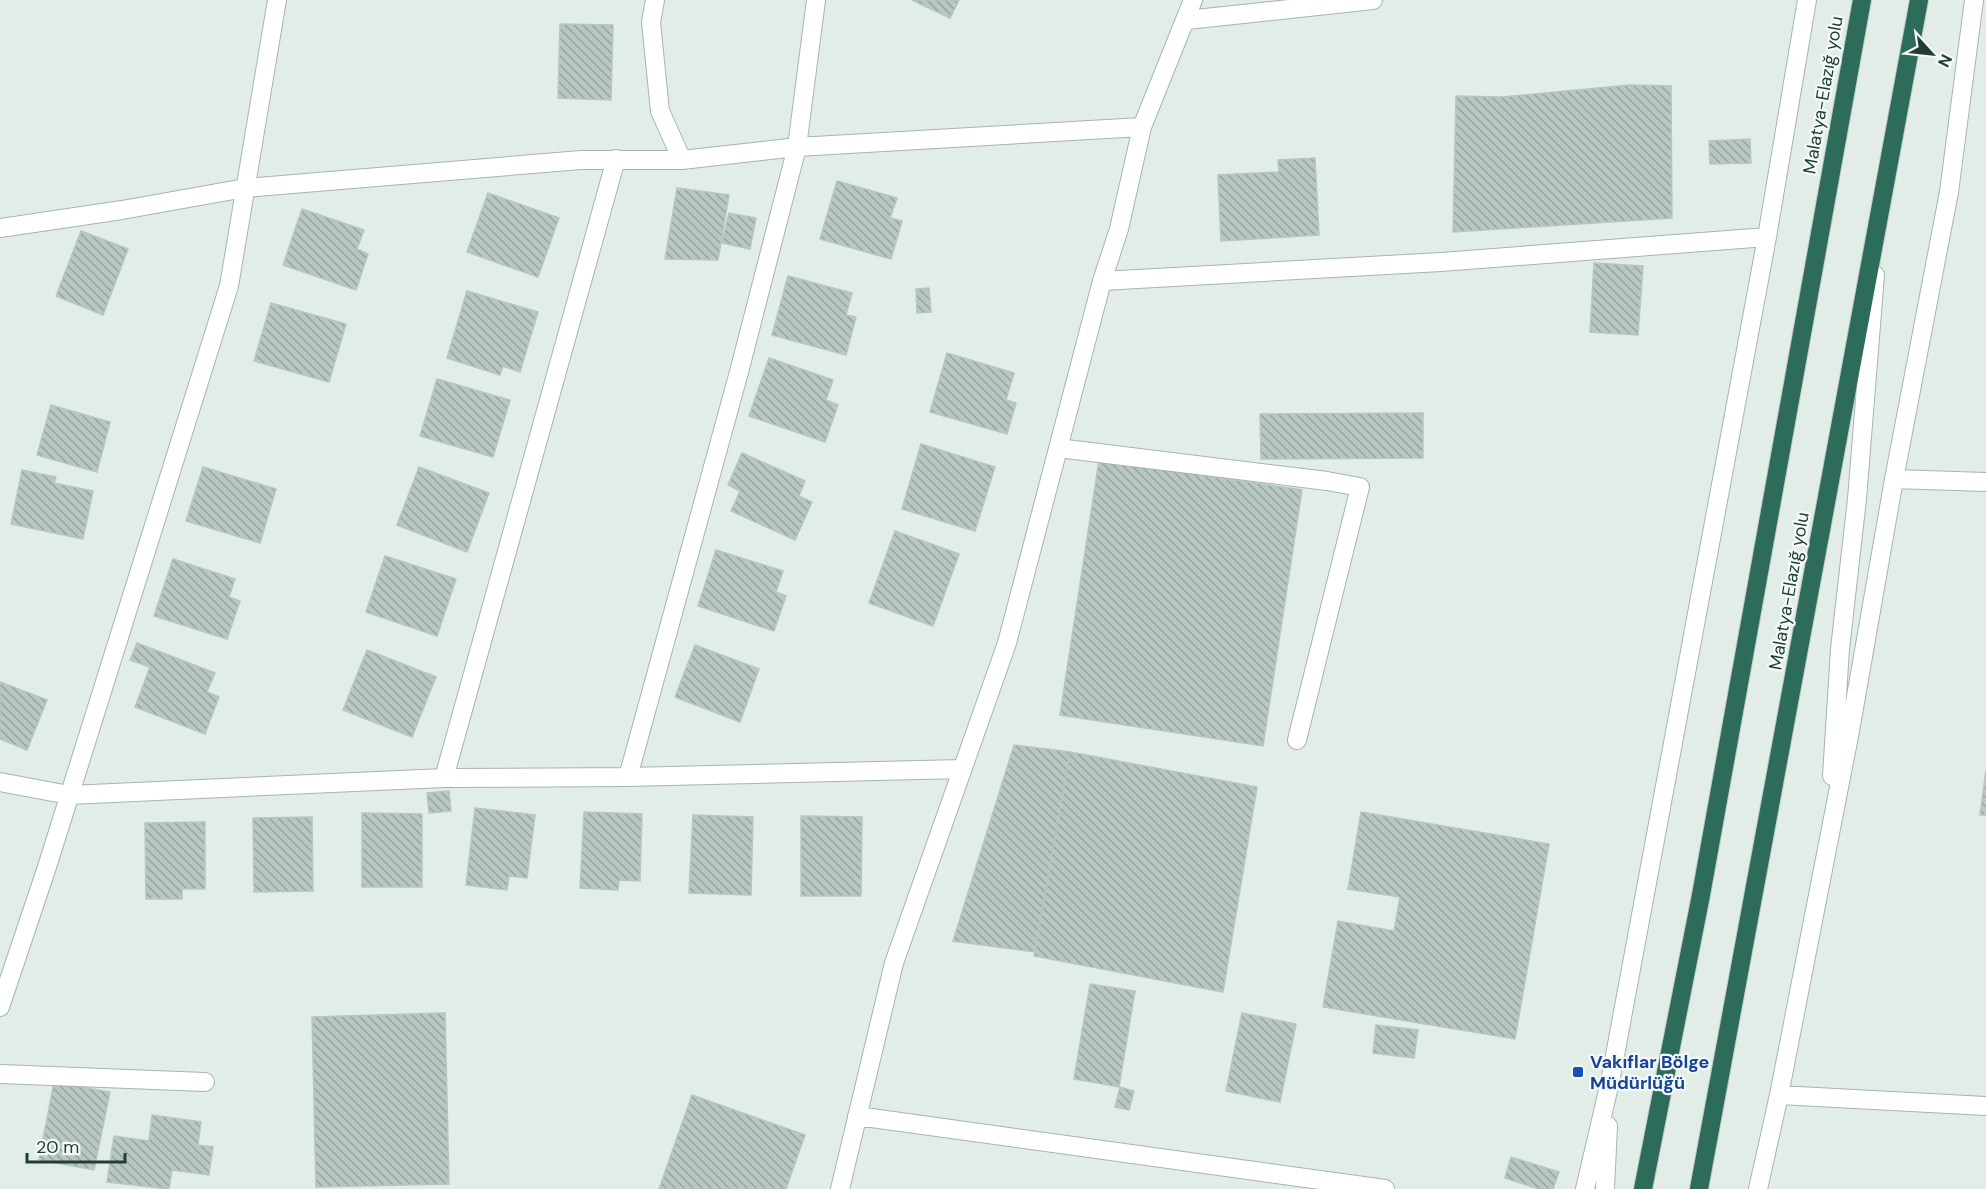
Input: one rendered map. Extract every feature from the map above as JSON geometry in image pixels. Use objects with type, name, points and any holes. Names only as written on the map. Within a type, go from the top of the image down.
[{"type":"highway","name":"Malatya-Elazığ yolu","points":[[1643,1189],[1703,883],[1862,0]]},
{"type":"highway","name":"Malatya-Elazığ yolu","points":[[1699,1189],[1919,0]]},
{"type":"street","points":[[0,1008],[229,286],[277,0]]},
{"type":"street","points":[[655,0],[651,22],[660,111],[682,160]]},
{"type":"street","points":[[628,777],[739,372],[796,147],[816,0]]},
{"type":"street","points":[[840,1189],[894,963],[1007,643],[1102,281],[1119,229],[1142,127],[1193,0]]},
{"type":"street","points":[[1186,20],[1373,0]]},
{"type":"street","points":[[1585,1189],[1610,1082],[1767,237],[1807,0]]},
{"type":"street","points":[[1758,1189],[1828,847],[1894,479],[1949,192],[1974,0]]},
{"type":"street","points":[[0,228],[122,210],[245,188],[581,159],[682,160],[796,147],[1142,127]]},
{"type":"street","points":[[444,778],[616,159]]},
{"type":"street","points":[[1828,847],[1840,649],[1857,499],[1880,214]]},
{"type":"street","points":[[1102,281],[1453,261],[1767,237]]},
{"type":"street","points":[[1058,448],[1360,487],[1297,740]]},
{"type":"street","points":[[1894,479],[1986,482]]},
{"type":"street","points":[[0,782],[69,795],[444,778],[628,777],[962,769]]},
{"type":"street","points":[[0,1074],[205,1082]]},
{"type":"street","points":[[1605,1189],[1610,1082]]},
{"type":"street","points":[[1779,1095],[1986,1106]]},
{"type":"street","points":[[858,1116],[1385,1189]]},
{"type":"building","points":[[912,0],[959,0],[950,18]]},
{"type":"building","points":[[560,24],[613,25],[611,100],[558,98]]},
{"type":"building","points":[[1630,85],[1671,86],[1672,218],[1453,232],[1456,96],[1502,97]]},
{"type":"building","points":[[1750,139],[1751,163],[1710,164],[1709,141]]},
{"type":"building","points":[[1315,158],[1319,235],[1221,241],[1218,175],[1279,172],[1278,160]]},
{"type":"building","points":[[837,181],[897,198],[890,218],[902,221],[891,259],[820,239]]},
{"type":"building","points":[[677,188],[729,195],[718,260],[665,259]]},
{"type":"building","points":[[488,193],[559,218],[538,277],[467,252]]},
{"type":"building","points":[[302,209],[364,230],[357,249],[368,254],[356,290],[283,265]]},
{"type":"building","points":[[729,213],[756,218],[750,249],[722,243]]},
{"type":"building","points":[[81,231],[128,249],[103,315],[56,296]]},
{"type":"building","points":[[1594,263],[1643,266],[1638,335],[1590,332]]},
{"type":"building","points":[[788,276],[852,293],[846,315],[856,317],[846,355],[772,335]]},
{"type":"building","points":[[929,288],[931,312],[917,313],[916,289]]},
{"type":"building","points":[[467,291],[538,312],[520,372],[503,366],[500,375],[447,358]]},
{"type":"building","points":[[271,303],[346,324],[329,382],[254,361]]},
{"type":"building","points":[[947,353],[1014,373],[1006,400],[1016,403],[1007,434],[930,412]]},
{"type":"building","points":[[769,358],[833,380],[826,400],[838,405],[825,442],[749,416]]},
{"type":"building","points":[[437,379],[510,400],[493,457],[420,436]]},
{"type":"building","points":[[51,405],[110,422],[97,472],[37,455]]},
{"type":"building","points":[[1423,413],[1423,458],[1261,459],[1260,414]]},
{"type":"building","points":[[921,444],[995,467],[975,531],[902,509]]},
{"type":"building","points":[[742,453],[805,481],[799,496],[812,502],[795,540],[731,511],[740,491],[728,485]]},
{"type":"building","points":[[1099,460],[1302,490],[1263,746],[1060,715]]},
{"type":"building","points":[[203,467],[276,489],[260,543],[186,521]]},
{"type":"building","points":[[419,467],[489,493],[467,552],[397,525]]},
{"type":"building","points":[[22,470],[56,477],[54,483],[93,491],[83,539],[11,524]]},
{"type":"building","points":[[895,531],[959,554],[933,626],[869,603]]},
{"type":"building","points":[[716,550],[783,571],[776,592],[786,596],[774,631],[698,606]]},
{"type":"building","points":[[385,556],[456,579],[437,636],[366,612]]},
{"type":"building","points":[[173,559],[235,579],[229,597],[240,601],[227,639],[154,616]]},
{"type":"building","points":[[137,643],[215,673],[207,692],[219,697],[205,734],[135,707],[150,667],[130,660]]},
{"type":"building","points":[[695,645],[759,669],[740,722],[675,697]]},
{"type":"building","points":[[367,650],[436,677],[412,737],[343,710]]},
{"type":"building","points":[[0,682],[47,700],[27,750],[0,739]]},
{"type":"building","points":[[1014,745],[1070,752],[1035,952],[953,941]]},
{"type":"building","points":[[1070,752],[1257,787],[1223,992],[1034,956]]},
{"type":"building","points":[[1986,770],[1986,815],[1980,815]]},
{"type":"building","points":[[449,791],[451,811],[429,813],[427,793]]},
{"type":"building","points":[[475,808],[535,815],[527,878],[509,876],[507,890],[466,885]]},
{"type":"building","points":[[584,812],[642,814],[640,881],[619,880],[618,890],[580,888]]},
{"type":"building","points":[[1361,812],[1549,844],[1515,1039],[1323,1007],[1338,921],[1394,931],[1400,897],[1348,889]]},
{"type":"building","points":[[362,813],[422,814],[422,887],[362,887]]},
{"type":"building","points":[[693,815],[753,817],[751,895],[689,893]]},
{"type":"building","points":[[801,816],[862,817],[861,896],[801,896]]},
{"type":"building","points":[[312,817],[313,891],[254,892],[253,818]]},
{"type":"building","points":[[205,822],[205,889],[182,889],[182,899],[146,899],[145,823]]},
{"type":"building","points":[[1090,984],[1135,991],[1119,1087],[1074,1079]]},
{"type":"building","points":[[445,1013],[449,1184],[316,1187],[312,1017]]},
{"type":"building","points":[[1242,1013],[1296,1024],[1280,1102],[1226,1091]]},
{"type":"building","points":[[1376,1025],[1418,1030],[1414,1058],[1373,1053]]},
{"type":"building","points":[[54,1082],[110,1092],[94,1170],[39,1160]]},
{"type":"building","points":[[1120,1087],[1134,1091],[1129,1110],[1115,1107]]},
{"type":"building","points":[[692,1095],[805,1135],[786,1189],[659,1189]]},
{"type":"building","points":[[152,1115],[201,1122],[198,1145],[213,1147],[209,1175],[172,1170],[169,1189],[107,1182],[114,1136],[149,1141]]},
{"type":"building","points":[[1511,1157],[1559,1172],[1553,1189],[1539,1189],[1505,1178]]},
{"type":"place","name":"Vakıflar Bölge Müdürlüğü","points":[[1578,1072]]}]
